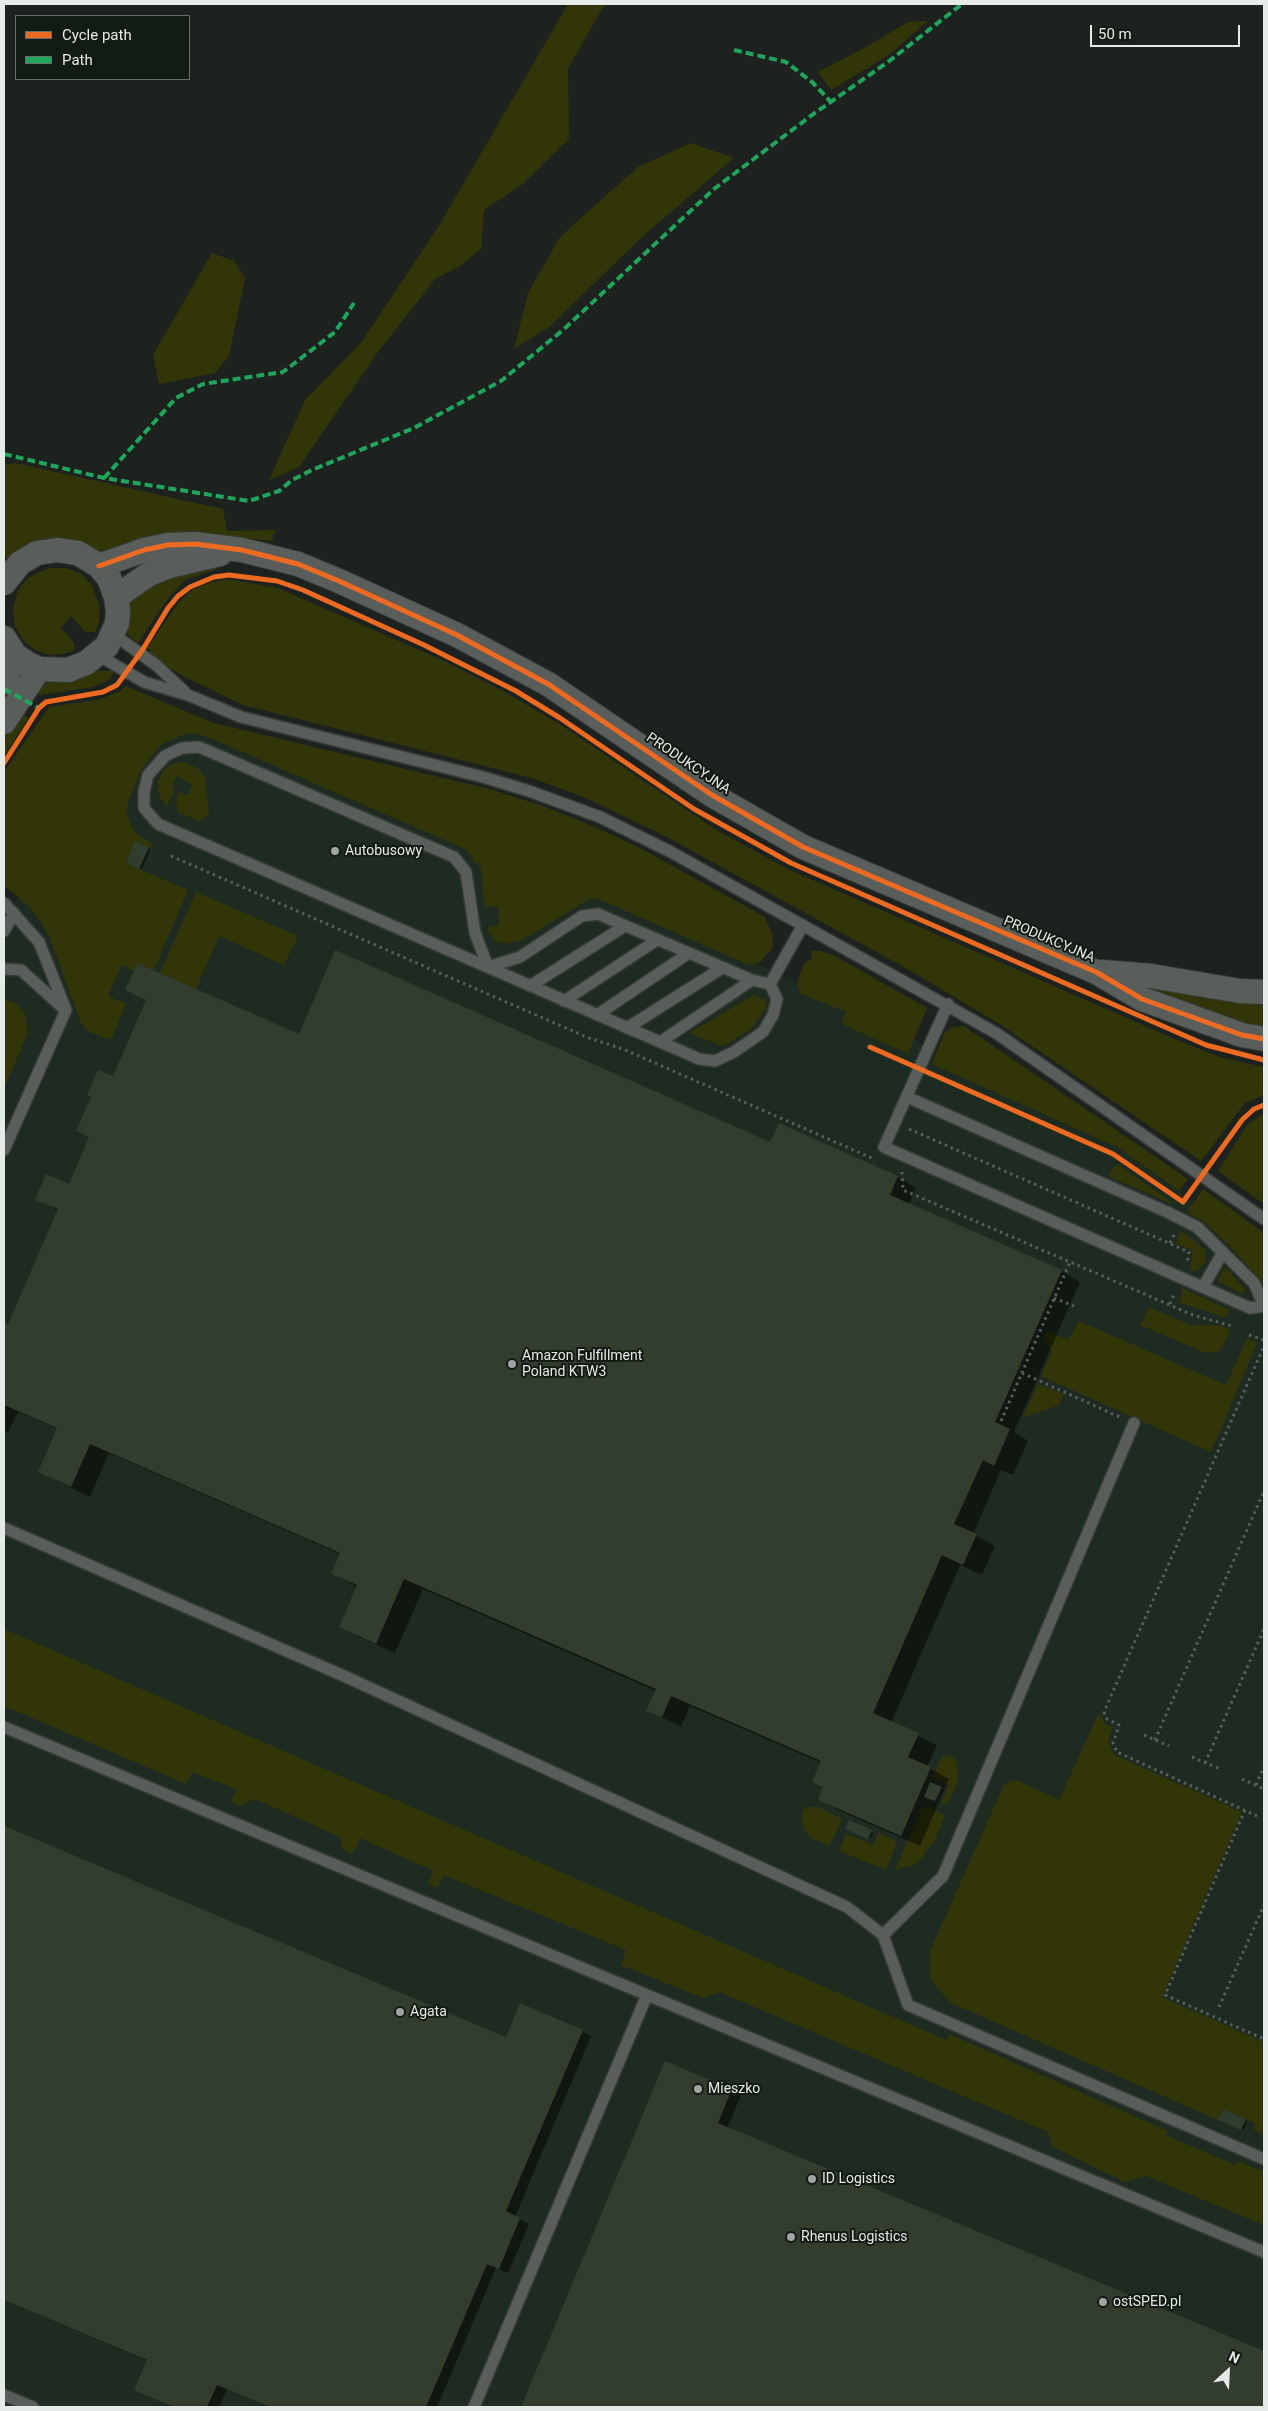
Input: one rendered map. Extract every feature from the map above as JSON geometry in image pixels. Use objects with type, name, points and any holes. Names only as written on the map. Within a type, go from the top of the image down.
[{"type":"street","name":"PRODUKCYJNA","points":[[99,566],[144,550],[168,545],[195,544],[242,550],[306,567],[457,635],[548,684],[712,796],[803,847],[1096,972],[1142,1000],[1242,1035],[1264,1039]]},
{"type":"street","points":[[4,579],[20,563],[37,553],[57,550],[78,553],[99,566],[108,578],[116,597],[118,611],[113,634],[107,646],[86,663],[68,670],[39,669],[10,647],[4,682]]},
{"type":"street","name":"PRODUKCYJNA","points":[[116,597],[149,574],[162,568],[242,550]]},
{"type":"street","points":[[4,722],[39,669]]},
{"type":"street","name":"PRODUKCYJNA","points":[[1096,972],[1151,976],[1240,992],[1264,992]]},
{"type":"lane","points":[[113,634],[156,665],[188,695]]},
{"type":"lane","points":[[98,655],[144,682],[188,695],[213,707],[268,725],[483,777],[574,806],[671,852],[948,1004],[1012,1044],[1264,1219]]},
{"type":"lane","points":[[488,968],[475,933],[466,872],[454,858],[199,747],[182,748],[164,756],[148,775],[144,792],[144,808],[158,824],[488,968],[660,1042],[681,1052],[699,1059],[714,1060],[734,1052],[763,1032],[773,1015],[777,999],[770,984]]},
{"type":"lane","points":[[4,903],[39,942],[66,1010],[4,1150]]},
{"type":"lane","points":[[4,931],[14,913]]},
{"type":"lane","points":[[488,968],[520,957],[582,916],[598,914],[722,968],[752,980],[770,984]]},
{"type":"lane","points":[[770,984],[803,925]]},
{"type":"lane","points":[[530,986],[625,926]]},
{"type":"lane","points":[[564,1001],[657,940]]},
{"type":"lane","points":[[597,1015],[689,953]]},
{"type":"lane","points":[[627,1028],[722,968]]},
{"type":"lane","points":[[4,969],[21,970],[66,1010]]},
{"type":"lane","points":[[660,1042],[752,980]]},
{"type":"lane","points":[[907,1097],[1181,1218],[1197,1228],[1254,1283],[1264,1306],[1250,1308],[884,1147],[948,1004]]},
{"type":"lane","points":[[1203,1287],[1223,1252]]},
{"type":"lane","points":[[884,1935],[943,1876],[1134,1423]]},
{"type":"lane","points":[[4,1528],[344,1676],[847,1907],[884,1935],[908,2005],[1264,2159]]},
{"type":"lane","points":[[4,1727],[1264,2252]]},
{"type":"lane","points":[[474,2407],[647,1995]]},
{"type":"lane","points":[[4,2395],[33,2407]]},
{"type":"path","points":[[170,856],[588,1038],[624,1049],[876,1159]]},
{"type":"path","points":[[909,1129],[1189,1252],[1186,1270]]},
{"type":"path","points":[[893,1167],[902,1171],[903,1190],[1194,1315],[1232,1326]]},
{"type":"path","points":[[1170,1244],[1178,1228]]},
{"type":"path","points":[[1001,1422],[1070,1262]]},
{"type":"path","points":[[1170,1304],[1178,1287]]},
{"type":"path","points":[[1054,1298],[1074,1306]]},
{"type":"path","points":[[1249,1335],[1264,1340]]},
{"type":"path","points":[[1257,1816],[1117,1752],[1113,1743],[1119,1725],[1107,1719],[1104,1712],[1264,1346]]},
{"type":"path","points":[[1022,1373],[1134,1423]]},
{"type":"path","points":[[1155,1740],[1264,1491]]},
{"type":"path","points":[[1205,1763],[1264,1629]]},
{"type":"path","points":[[1144,1735],[1169,1746]]},
{"type":"path","points":[[1192,1757],[1220,1769]]},
{"type":"path","points":[[1256,1786],[1264,1766]]},
{"type":"path","points":[[1242,1779],[1264,1789]]},
{"type":"path","points":[[1245,1810],[1165,1996],[1264,2039]]},
{"type":"path","points":[[1219,2007],[1264,1905]]},
{"type":"shaded area","points":[[182,716],[752,961],[1080,1120],[1194,1203],[1264,1272],[1264,2407],[4,2407],[4,914]]},
{"type":"green space","points":[[568,4],[605,4],[568,68],[569,139],[523,184],[484,210],[481,249],[458,267],[435,279],[375,356],[299,467],[269,480],[305,400],[361,343],[440,224]]},
{"type":"green space","points":[[928,21],[889,55],[831,90],[818,72],[908,22]]},
{"type":"green space","points":[[691,143],[734,158],[642,237],[549,327],[514,349],[528,293],[560,237],[638,167]]},
{"type":"green space","points":[[212,253],[234,261],[245,278],[229,356],[215,373],[159,384],[153,355]]},
{"type":"green space","points":[[15,463],[223,509],[227,531],[275,530],[272,541],[213,535],[101,556],[4,558],[4,465]]},
{"type":"green space","points":[[223,564],[217,569],[185,580],[169,597],[138,643],[126,633],[123,622],[124,609],[135,592],[152,579]]},
{"type":"green space","points":[[51,568],[66,568],[80,573],[92,585],[100,608],[99,622],[95,632],[85,632],[71,616],[61,628],[74,643],[74,651],[49,655],[34,649],[24,641],[15,626],[13,608],[18,590],[28,578]]},
{"type":"green space","points":[[228,579],[278,588],[442,660],[505,692],[564,727],[718,831],[790,870],[1170,1037],[1219,1057],[1264,1067],[1264,1095],[1245,1103],[1201,1161],[1001,1025],[904,967],[667,837],[586,798],[532,778],[243,705],[183,676],[148,655],[151,650],[147,648],[179,602],[192,590],[208,583]]},
{"type":"green space","points":[[99,671],[115,671],[110,679],[93,687],[40,695],[33,690],[41,684]]},
{"type":"green space","points":[[125,686],[214,723],[493,790],[543,806],[595,827],[638,847],[765,917],[773,936],[772,949],[759,963],[749,965],[601,900],[591,898],[517,943],[515,940],[509,944],[496,941],[488,932],[488,927],[499,925],[498,906],[485,907],[480,863],[475,863],[470,853],[463,848],[195,733],[182,735],[162,744],[142,768],[128,801],[127,813],[132,828],[138,835],[153,844],[151,848],[135,841],[126,863],[188,890],[154,970],[137,963],[134,971],[122,965],[108,996],[126,1004],[111,1040],[89,1032],[80,1021],[49,935],[32,909],[4,885],[4,772],[49,707],[98,700],[121,691]]},
{"type":"green space","points":[[18,711],[28,718],[4,756],[4,733]]},
{"type":"green space","points":[[182,762],[198,768],[205,778],[209,815],[199,821],[178,812],[176,800],[179,792],[188,795],[192,784],[177,776],[172,787],[175,789],[167,807],[158,791],[158,781],[164,770],[170,765]]},
{"type":"green space","points":[[196,892],[298,936],[284,965],[219,936],[196,989],[160,973]]},
{"type":"green space","points":[[811,951],[821,951],[835,956],[927,1008],[908,1054],[842,1024],[846,1012],[800,993],[797,983],[804,964],[812,958]]},
{"type":"green space","points":[[1140,984],[1264,1002],[1264,1028],[1237,1023],[1139,987]]},
{"type":"green space","points":[[754,995],[764,1000],[767,1005],[765,1010],[750,1030],[723,1046],[689,1033]]},
{"type":"green space","points":[[4,999],[17,1004],[25,1013],[28,1032],[4,1089]]},
{"type":"green space","points":[[964,1026],[1188,1179],[1179,1191],[1117,1147],[932,1064],[945,1032],[953,1027]]},
{"type":"green space","points":[[1264,1113],[1264,1204],[1218,1171],[1247,1125]]},
{"type":"green space","points":[[1117,1164],[1172,1202],[1172,1204],[1108,1176]]},
{"type":"green space","points":[[1203,1189],[1264,1233],[1264,1284],[1228,1244],[1203,1221],[1187,1212]]},
{"type":"green space","points":[[1181,1230],[1205,1250],[1205,1262],[1197,1271],[1190,1271],[1193,1251],[1176,1243]]},
{"type":"green space","points":[[1225,1267],[1245,1289],[1243,1294],[1217,1281]]},
{"type":"green space","points":[[1182,1288],[1231,1312],[1224,1317],[1180,1303]]},
{"type":"green space","points":[[1149,1307],[1191,1325],[1223,1326],[1230,1330],[1222,1348],[1217,1352],[1206,1353],[1140,1325]]},
{"type":"green space","points":[[1079,1321],[1226,1385],[1247,1338],[1257,1343],[1211,1452],[1041,1376],[1052,1351],[1043,1338],[1047,1331],[1068,1340]]},
{"type":"green space","points":[[1038,1384],[1064,1394],[1059,1405],[1022,1418]]},
{"type":"green space","points":[[4,1629],[946,2040],[949,2034],[1168,2131],[1166,2135],[1235,2165],[1238,2161],[1264,2172],[1264,2225],[1146,2176],[1125,2182],[1053,2147],[1048,2132],[719,1992],[703,1998],[621,1965],[626,1950],[444,1875],[438,1888],[428,1883],[434,1871],[360,1838],[352,1854],[343,1850],[340,1837],[255,1799],[239,1806],[231,1802],[236,1789],[192,1772],[186,1784],[4,1706]]},
{"type":"green space","points":[[1099,1713],[1106,1725],[1113,1727],[1108,1740],[1114,1755],[1242,1812],[1162,1997],[1264,2042],[1264,2141],[1262,2140],[1263,2135],[1254,2130],[1255,2124],[1246,2119],[1223,2109],[1218,2120],[951,2003],[934,1984],[930,1974],[930,1951],[1004,1785],[1009,1781],[1017,1780],[1059,1800]]},
{"type":"green space","points":[[943,1755],[955,1758],[959,1774],[947,1804],[941,1804],[949,1785],[933,1777]]},
{"type":"green space","points":[[923,1806],[945,1815],[934,1842],[917,1864],[895,1870]]},
{"type":"green space","points":[[805,1807],[818,1807],[842,1819],[829,1846],[813,1839],[805,1831],[801,1817]]},
{"type":"green space","points":[[879,1833],[897,1841],[886,1870],[839,1851],[846,1834],[873,1845]]},
{"type":"building","points":[[135,841],[149,847],[139,869],[126,863]]},
{"type":"building","name":"Amazon Fulfillment Poland KTW3","points":[[335,950],[770,1142],[779,1123],[898,1176],[890,1195],[1062,1270],[995,1422],[1010,1429],[994,1466],[983,1460],[954,1524],[977,1534],[963,1565],[942,1555],[873,1713],[919,1733],[908,1757],[931,1767],[901,1836],[818,1800],[823,1787],[812,1782],[821,1761],[671,1696],[662,1717],[646,1711],[656,1689],[404,1579],[376,1644],[339,1627],[357,1585],[331,1574],[340,1553],[90,1444],[71,1487],[38,1472],[57,1428],[4,1405],[4,1322],[8,1324],[58,1209],[35,1200],[46,1174],[69,1184],[89,1137],[76,1131],[91,1097],[87,1095],[98,1070],[113,1076],[146,1000],[125,990],[137,963],[299,1034]]},
{"type":"building","points":[[930,1782],[942,1787],[935,1801],[924,1797]]},
{"type":"building","points":[[849,1820],[872,1830],[868,1839],[845,1829]]},
{"type":"building","points":[[4,1826],[506,2037],[520,2003],[583,2030],[506,2211],[520,2218],[499,2269],[487,2264],[426,2407],[270,2407],[217,2385],[207,2407],[174,2407],[134,2390],[147,2360],[4,2300]]},
{"type":"building","name":"Rhenus Logistics","points":[[665,2061],[732,2089],[718,2123],[1264,2351],[1264,2407],[521,2407]]},
{"type":"building","points":[[1223,2109],[1246,2119],[1241,2130],[1218,2120]]},
{"type":"marked path","points":[[4,454],[104,478],[249,501],[279,491],[292,480],[312,470],[414,428],[501,381],[563,330],[714,189],[812,115],[888,62],[962,4]]},
{"type":"marked path","points":[[734,50],[786,62],[812,82],[831,102]]},
{"type":"marked path","points":[[104,478],[176,398],[203,384],[283,372],[335,332],[354,303]]},
{"type":"marked path","points":[[4,689],[39,708]]},
{"type":"cycle path","points":[[99,566],[144,550],[168,545],[195,544],[242,550],[298,564],[457,635],[548,684],[712,795],[803,847],[1096,972],[1142,999],[1242,1035],[1264,1039]]},
{"type":"cycle path","points":[[4,763],[39,708],[46,702],[103,692],[117,685],[143,649],[168,608],[178,596],[190,587],[214,577],[229,575],[277,581],[303,590],[424,645],[516,691],[560,718],[694,809],[791,863],[1206,1045],[1264,1060]]},
{"type":"cycle path","points":[[870,1047],[1113,1154],[1183,1202],[1242,1120],[1254,1109],[1264,1105]]},
{"type":"place","name":"Autobusowy","points":[[335,851]]},
{"type":"place","name":"Amazon Fulfillment Poland KTW3","points":[[512,1364]]},
{"type":"place","name":"Agata","points":[[400,2012]]},
{"type":"place","name":"Mieszko","points":[[698,2089]]},
{"type":"place","name":"ID Logistics","points":[[812,2179]]},
{"type":"place","name":"Rhenus Logistics","points":[[791,2237]]},
{"type":"place","name":"ostSPED.pl","points":[[1103,2302]]}]
